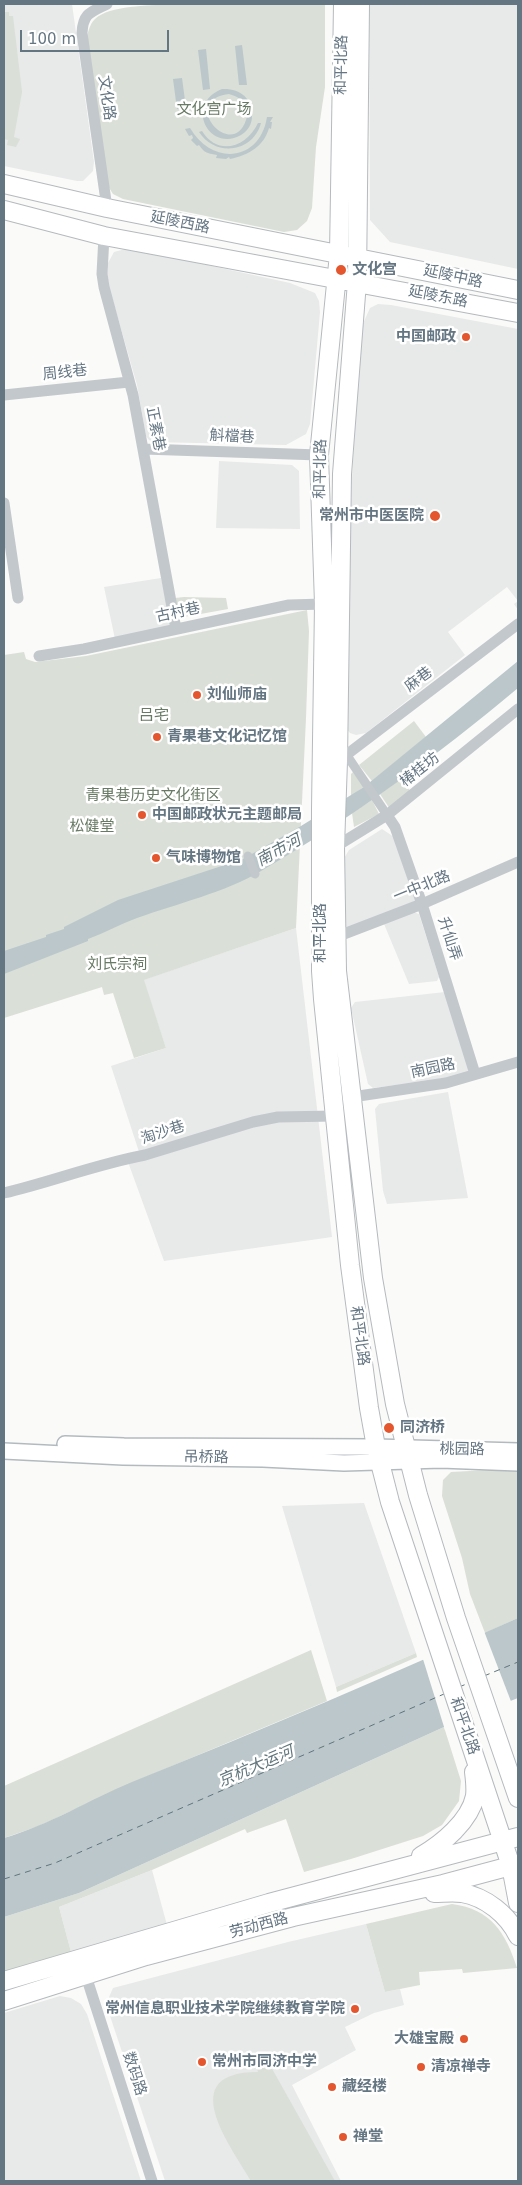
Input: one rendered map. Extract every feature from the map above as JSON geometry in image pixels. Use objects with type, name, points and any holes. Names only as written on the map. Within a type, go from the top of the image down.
[{"type":"main road","name":"和平北路","points":[[343,4],[339,254],[319,455],[324,604],[321,810],[330,839],[337,971],[373,1278],[394,1404],[407,1455],[456,1618],[518,1798]]},
{"type":"main road","name":"和平北路","points":[[360,4],[358,257],[342,474],[342,758],[330,839],[321,971],[350,1265],[377,1454],[390,1502],[465,1728],[510,1839],[518,1903]]},
{"type":"main road","name":"延陵西路","points":[[4,184],[107,208],[358,257]]},
{"type":"main road","name":"延陵西路","points":[[4,210],[104,236],[357,282]]},
{"type":"main road","name":"延陵中路","points":[[358,257],[518,290]]},
{"type":"main road","name":"延陵东路","points":[[357,282],[518,313]]},
{"type":"main road","name":"吊桥路","points":[[4,1441],[407,1455]]},
{"type":"main road","name":"吊桥路","points":[[4,1451],[123,1457],[377,1454]]},
{"type":"main road","name":"桃园路","points":[[407,1455],[518,1451]]},
{"type":"main road","name":"桃园路","points":[[407,1455],[441,1460],[518,1462]]},
{"type":"main road","points":[[499,1743],[518,1771]]},
{"type":"main road","points":[[402,1867],[439,1846],[464,1820],[475,1796],[474,1754]]},
{"type":"main road","name":"劳动西路","points":[[4,1981],[248,1909],[510,1839]]},
{"type":"main road","name":"劳动西路","points":[[4,2001],[146,1956],[293,1917],[406,1892],[514,1865]]},
{"type":"main road","points":[[406,1892],[463,1893],[491,1904],[514,1926],[518,1936]]},
{"type":"street","name":"文化路","points":[[107,4],[87,14],[83,23],[82,33],[107,208]]},
{"type":"street","name":"正素巷","points":[[104,236],[102,274],[104,287],[144,449],[176,629]]},
{"type":"street","name":"周线巷","points":[[4,395],[129,382]]},
{"type":"street","name":"斛檔巷","points":[[144,449],[319,455]]},
{"type":"street","points":[[4,503],[18,598]]},
{"type":"street","name":"古村巷","points":[[39,656],[84,649],[289,605],[324,604]]},
{"type":"street","name":"麻巷","points":[[322,773],[518,624]]},
{"type":"street","name":"椿桂坊","points":[[330,839],[384,811],[518,709]]},
{"type":"street","points":[[342,758],[362,777],[384,811]]},
{"type":"street","name":"升仙弄","points":[[384,811],[395,827],[422,904],[475,1074]]},
{"type":"street","points":[[248,856],[255,874]]},
{"type":"street","name":"一中北路","points":[[336,937],[422,904],[518,862]]},
{"type":"street","name":"南园路","points":[[352,1097],[446,1083],[518,1062]]},
{"type":"street","name":"淘沙巷","points":[[4,1193],[145,1155],[253,1122],[278,1117],[334,1116]]},
{"type":"street","name":"数码路","points":[[86,1976],[152,2181]]},
{"type":"shaded area","points":[[4,4],[72,4],[94,162],[93,171],[83,181],[4,166],[6,17]]},
{"type":"shaded area","points":[[369,4],[518,4],[518,269],[390,242],[370,220]]},
{"type":"shaded area","points":[[129,248],[290,283],[315,293],[319,301],[320,312],[310,424],[306,434],[286,445],[153,442],[149,440],[146,436],[137,385],[107,274],[108,263],[114,252]]},
{"type":"shaded area","points":[[378,304],[518,329],[518,601],[507,587],[448,632],[465,655],[366,733],[356,735],[350,733],[345,727],[352,478],[361,328],[370,308]]},
{"type":"shaded area","points":[[219,461],[292,465],[299,471],[300,529],[216,528]]},
{"type":"shaded area","points":[[161,578],[172,627],[115,639],[104,587]]},
{"type":"shaded area","points":[[518,601],[518,610],[514,604]]},
{"type":"shaded area","points":[[382,829],[394,837],[418,903],[349,930],[344,927],[343,860],[349,850]]},
{"type":"shaded area","points":[[413,912],[419,914],[439,977],[437,981],[409,984],[384,924]]},
{"type":"shaded area","points":[[296,928],[332,1237],[164,1261],[128,1162],[141,1158],[111,1066],[166,1048],[143,980]]},
{"type":"shaded area","points":[[445,992],[470,1072],[444,1079],[373,1088],[368,1084],[351,1008],[355,1002]]},
{"type":"shaded area","points":[[448,1092],[468,1198],[387,1204],[383,1191],[375,1109],[379,1104]]},
{"type":"shaded area","points":[[364,1503],[416,1653],[336,1687],[282,1506]]},
{"type":"shaded area","points":[[152,1870],[167,1925],[71,1952],[59,1907]]},
{"type":"shaded area","name":"常州市同济中学","points":[[366,1924],[385,1992],[400,1989],[404,2005],[374,2013],[345,2027],[356,2050],[292,2085],[341,2181],[165,2181],[106,2004],[113,1988],[288,1942]]},
{"type":"shaded area","points":[[60,1996],[71,1998],[81,2004],[87,2014],[141,2181],[4,2181],[4,2013]]},
{"type":"green space","points":[[4,4],[5,12],[9,12],[9,16],[13,16],[22,92],[14,137],[20,139],[16,147],[7,145],[8,140],[4,139]]},
{"type":"green space","name":"文化宫广场","points":[[169,4],[325,4],[325,87],[316,147],[312,208],[307,221],[297,230],[284,232],[123,199],[113,194],[108,186],[86,41],[89,29],[95,19],[110,11],[130,7]]},
{"type":"green space","points":[[175,598],[226,598],[228,609],[184,617],[179,614]]},
{"type":"green space","name":"青果巷历史文化街区","points":[[307,610],[309,631],[306,718],[296,928],[144,980],[166,1048],[134,1058],[113,993],[104,995],[102,987],[4,1018],[4,655],[24,652],[26,659],[35,662],[86,656]]},
{"type":"green space","points":[[414,721],[426,737],[372,781],[359,765]]},
{"type":"green space","points":[[353,772],[364,787],[351,796],[351,774]]},
{"type":"green space","points":[[401,779],[412,793],[390,809],[380,794]]},
{"type":"green space","points":[[372,800],[379,814],[354,827],[352,813]]},
{"type":"green space","points":[[518,1471],[518,1618],[485,1633],[470,1594],[462,1558],[442,1496],[443,1480],[451,1472]]},
{"type":"green space","points":[[311,1650],[327,1701],[129,1784],[39,1826],[4,1838],[4,1786]]},
{"type":"green space","points":[[416,1653],[417,1657],[337,1692],[336,1687]]},
{"type":"green space","points":[[444,1727],[461,1781],[459,1801],[442,1825],[423,1836],[304,1872],[286,1819],[247,1833],[245,1829],[152,1870],[59,1907],[71,1952],[4,1972],[4,1917],[79,1893]]},
{"type":"green space","points":[[452,1904],[477,1911],[487,1917],[508,1944],[517,1968],[463,1973],[462,1969],[419,1972],[420,1985],[385,1992],[366,1924]]},
{"type":"green space","points":[[266,2058],[335,2181],[251,2181],[231,2149],[215,2113],[213,2097],[219,2084],[233,2075],[258,2072],[256,2065]]},
{"type":"water","points":[[242,45],[247,85],[239,85],[235,46]]},
{"type":"water","points":[[206,49],[210,89],[203,90],[198,50]]},
{"type":"water","points":[[182,78],[186,108],[177,109],[173,79]]},
{"type":"water","points":[[222,89],[234,90],[244,95],[252,110],[251,122],[246,131],[229,139],[219,138],[211,132],[205,124],[203,115],[204,105],[211,96]],"holes":[[[229,94],[244,103],[247,115],[239,131],[230,134],[221,132],[213,125],[208,116],[208,106],[215,99]]]},
{"type":"water","points":[[267,117],[273,117],[270,122],[272,122],[271,129],[269,128],[259,145],[243,155],[230,159],[229,157],[226,159],[216,158],[217,155],[204,151],[191,140],[193,138],[192,135],[189,136],[185,129],[190,128],[199,140],[210,149],[234,154],[245,150],[255,143],[263,132]]},
{"type":"water","points":[[258,123],[261,123],[257,133],[250,141],[242,146],[233,148],[214,145],[199,132],[202,131],[216,144],[232,146],[247,138]]},
{"type":"water","name":"南市河","points":[[518,661],[518,688],[394,785],[295,851],[232,885],[131,920],[88,939],[88,941],[4,974],[4,951],[64,929],[64,927],[118,900],[243,859],[301,826],[364,787]]},
{"type":"water","name":"京杭大运河","points":[[518,1618],[518,1698],[444,1727],[79,1893],[4,1917],[4,1838],[21,1833],[132,1782],[326,1702]]},
{"type":"pier","points":[[484,1631],[512,1704],[445,1730],[422,1656]]},
{"type":"ferry route","points":[[484,1676],[518,1662]]},
{"type":"ferry route","points":[[459,1687],[469,1683]]},
{"type":"ferry route","points":[[4,1879],[55,1863],[444,1694]]},
{"type":"place","name":"文化宫","points":[[341,270]]},
{"type":"place","name":"中国邮政","points":[[466,337]]},
{"type":"place","name":"常州市中医医院","points":[[435,516]]},
{"type":"place","name":"刘仙师庙","points":[[197,695]]},
{"type":"place","name":"青果巷文化记忆馆","points":[[157,737]]},
{"type":"place","name":"中国邮政状元主题邮局","points":[[142,815]]},
{"type":"place","name":"气味博物馆","points":[[156,858]]},
{"type":"place","name":"同济桥","points":[[389,1428]]},
{"type":"place","name":"常州信息职业技术学院继续教育学院","points":[[355,2009]]},
{"type":"place","name":"大雄宝殿","points":[[464,2039]]},
{"type":"place","name":"常州市同济中学","points":[[202,2062]]},
{"type":"place","name":"清凉禅寺","points":[[421,2067]]},
{"type":"place","name":"藏经楼","points":[[332,2087]]},
{"type":"place","name":"禅堂","points":[[343,2137]]},
{"type":"park label","name":"吕宅","points":[[154,716]]},
{"type":"park label","name":"松健堂","points":[[92,827]]},
{"type":"park label","name":"刘氏宗祠","points":[[117,965]]}]
